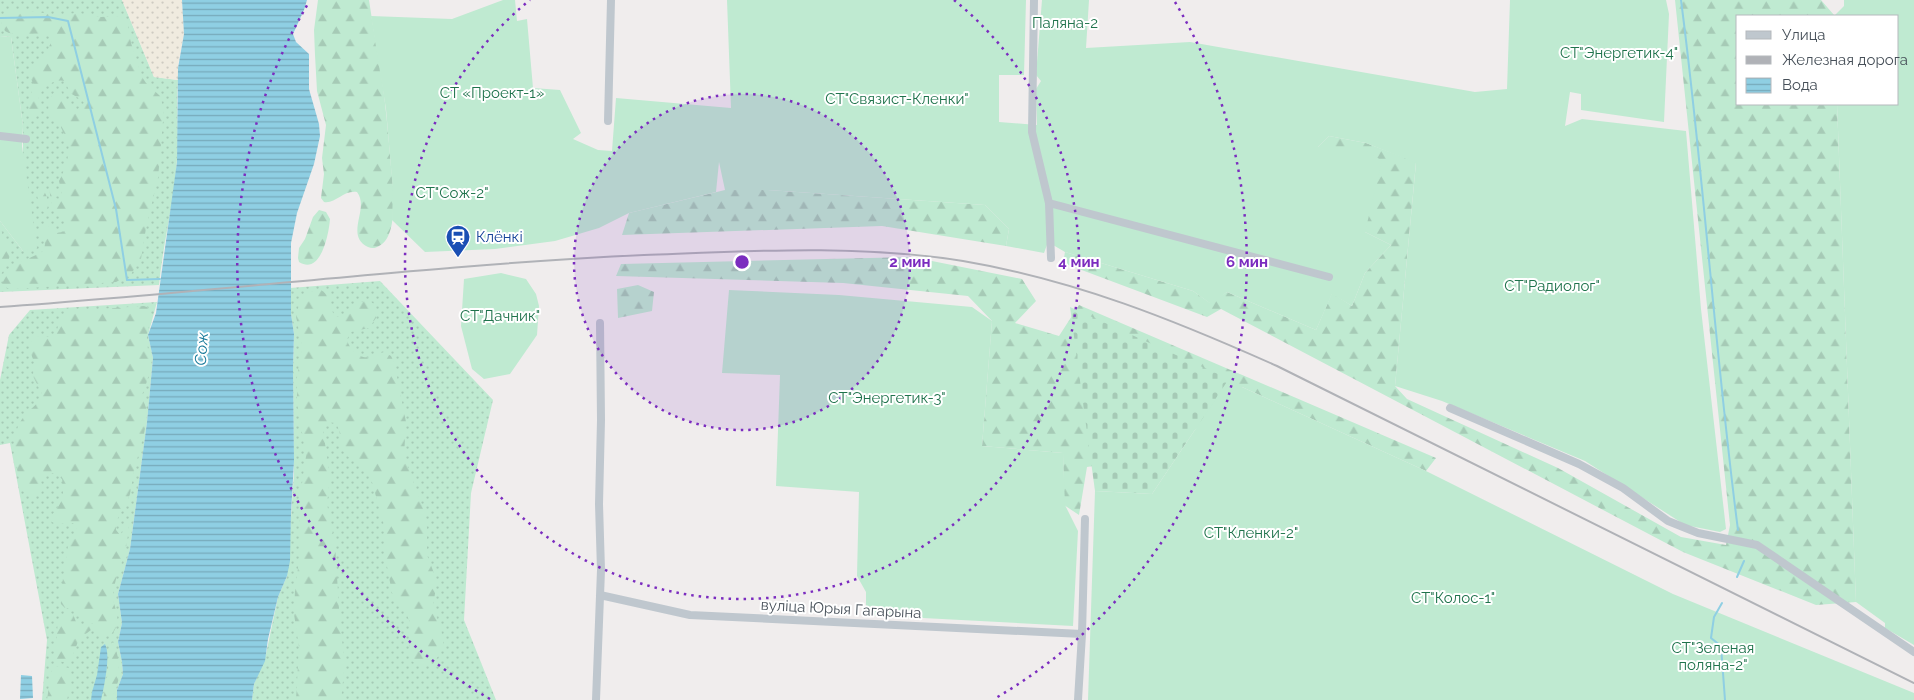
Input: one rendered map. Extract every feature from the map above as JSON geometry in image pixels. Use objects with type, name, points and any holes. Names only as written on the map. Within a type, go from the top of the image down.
[{"type":"street","points":[[608,121],[611,0]]},
{"type":"street","points":[[1034,0],[1032,132],[1049,203],[1051,258]]},
{"type":"street","points":[[0,136],[26,139]]},
{"type":"street","points":[[1049,203],[1329,277]]},
{"type":"street","points":[[596,700],[600,595],[600,323]]},
{"type":"street","points":[[1450,408],[1579,464],[1623,488],[1668,521],[1698,533],[1757,545],[1914,652]]},
{"type":"street","points":[[1078,700],[1085,519]]},
{"type":"street","name":"вуліца Юрыя Гагарына","points":[[600,595],[690,615],[1082,634]]},
{"type":"green space","points":[[0,0],[122,0],[154,77],[178,80],[177,160],[159,285],[0,292],[0,221],[23,251],[23,126],[11,37],[0,36]]},
{"type":"green space","points":[[318,0],[369,0],[384,95],[394,196],[389,235],[383,243],[375,248],[368,247],[361,242],[358,236],[357,229],[361,206],[357,192],[348,193],[328,202],[324,202],[321,198],[324,174],[322,158],[326,125],[317,91],[314,30]]},
{"type":"green space","points":[[503,0],[515,0],[517,21],[527,19],[533,88],[560,90],[581,133],[573,139],[598,150],[612,151],[616,98],[731,108],[727,0],[1026,0],[1024,75],[999,75],[999,122],[1037,125],[1036,89],[1041,81],[1036,75],[1042,0],[1089,0],[1086,48],[1190,42],[1475,92],[1507,89],[1510,0],[1666,0],[1669,14],[1664,122],[1581,110],[1581,94],[1570,92],[1565,126],[1582,119],[1686,131],[1701,309],[1726,529],[1720,532],[1685,525],[1585,461],[1442,401],[1395,386],[1416,163],[1366,143],[1329,136],[1318,147],[1362,147],[1382,161],[1365,232],[1391,245],[1365,273],[1352,306],[1332,294],[1316,330],[1227,292],[1211,304],[1193,291],[1065,252],[1048,242],[1044,253],[1006,246],[1009,229],[985,205],[768,190],[725,190],[719,162],[716,192],[629,213],[599,228],[555,241],[495,249],[425,252],[392,220],[393,191],[386,109],[371,16],[452,19]]},
{"type":"green space","points":[[1675,0],[1821,0],[1834,15],[1736,15],[1736,105],[1837,105],[1856,602],[1816,605],[1683,552],[1221,309],[1207,317],[1063,263],[1065,252],[1193,291],[1210,303],[1227,292],[1316,330],[1332,293],[1352,306],[1365,273],[1391,245],[1365,232],[1362,147],[1317,148],[1329,136],[1366,143],[1416,162],[1395,386],[1407,399],[1558,468],[1681,537],[1726,545],[1730,525]]},
{"type":"green space","points":[[1844,0],[1914,0],[1914,645],[1885,628],[1885,623],[1856,602],[1837,105],[1899,105],[1899,15],[1835,15],[1844,6]]},
{"type":"green space","points":[[24,10],[56,15],[78,13],[101,17],[121,16],[128,26],[131,43],[142,77],[160,96],[164,110],[158,178],[141,259],[131,274],[116,282],[14,289],[7,288],[3,284],[3,277],[11,266],[44,250],[45,244],[40,232],[42,225],[47,225],[56,233],[63,232],[66,229],[65,219],[52,208],[49,187],[53,184],[56,198],[61,200],[62,195],[59,181],[67,164],[69,145],[59,123],[50,117],[49,106],[53,94],[58,89],[69,106],[78,109],[84,103],[70,93],[65,81],[61,80],[49,84],[43,90],[38,99],[39,113],[36,117],[30,116],[28,103],[34,85],[29,75],[29,68],[46,54],[52,40],[44,34],[17,34],[5,31],[0,20],[2,16],[10,11]]},
{"type":"green space","points":[[0,36],[11,37],[23,126],[22,146],[37,248],[23,251],[0,221]]},
{"type":"green space","points":[[39,187],[47,198],[48,206],[45,213],[41,210],[36,192]]},
{"type":"green space","points":[[725,190],[768,190],[985,205],[1009,229],[1006,246],[882,226],[622,235],[629,213]]},
{"type":"green space","points":[[319,210],[326,212],[330,219],[328,234],[318,258],[313,263],[307,265],[299,262],[299,248],[305,239],[313,217]]},
{"type":"green space","points":[[0,230],[7,241],[10,252],[7,264],[0,275]]},
{"type":"green space","points":[[912,257],[1022,279],[1036,301],[1015,323],[1059,336],[1079,305],[1436,458],[1426,471],[1242,387],[1167,455],[1087,467],[1079,515],[1064,505],[1063,453],[982,446],[992,321],[968,296],[843,283],[616,276],[621,264]]},
{"type":"green space","name":"СТ\"Дачник\"","points":[[501,273],[526,279],[536,294],[539,306],[537,335],[510,374],[484,379],[472,369],[461,326],[464,279]]},
{"type":"green space","points":[[380,281],[493,400],[471,493],[464,620],[496,700],[252,700],[254,684],[266,654],[278,597],[287,576],[294,473],[294,334],[290,288]]},
{"type":"green space","points":[[638,285],[654,292],[652,311],[618,318],[617,289]]},
{"type":"green space","points":[[321,290],[329,296],[332,311],[340,317],[345,317],[356,305],[362,302],[370,301],[376,306],[376,318],[369,328],[350,332],[347,340],[353,351],[360,356],[368,358],[384,352],[391,356],[394,362],[406,422],[404,456],[424,511],[427,528],[427,555],[437,581],[433,606],[444,640],[440,654],[429,664],[416,664],[412,661],[409,655],[409,620],[405,610],[398,604],[392,593],[384,550],[384,525],[370,475],[364,466],[344,452],[341,446],[338,427],[335,423],[327,422],[323,430],[330,477],[327,504],[335,543],[340,626],[345,662],[341,700],[296,700],[299,647],[294,614],[300,553],[299,504],[306,456],[297,403],[297,377],[302,347],[296,316],[300,301],[310,292]]},
{"type":"green space","name":"СТ\"Энергетик-3\"","points":[[729,290],[839,295],[972,307],[992,321],[982,446],[1063,453],[1065,505],[1078,531],[1073,626],[866,615],[866,592],[857,576],[859,492],[776,486],[780,375],[722,373]]},
{"type":"green space","points":[[157,302],[148,335],[153,358],[147,422],[130,549],[118,594],[122,623],[118,642],[123,674],[117,690],[117,700],[42,700],[47,640],[10,443],[0,445],[0,380],[9,335],[30,310]]},
{"type":"green space","points":[[144,306],[149,308],[151,316],[147,336],[150,360],[149,369],[142,395],[147,411],[146,420],[130,494],[116,525],[116,530],[120,535],[126,523],[128,522],[129,525],[125,552],[113,592],[117,623],[115,630],[111,634],[101,637],[98,636],[93,624],[83,618],[77,609],[65,608],[61,604],[60,598],[68,546],[77,530],[74,523],[56,524],[52,522],[52,515],[62,498],[62,479],[55,473],[44,474],[40,479],[43,488],[41,493],[33,496],[25,494],[21,487],[14,450],[16,432],[19,423],[37,403],[42,394],[33,376],[34,362],[30,351],[30,343],[36,336],[52,337],[57,330],[62,316],[69,311]]},
{"type":"green space","points":[[1070,307],[1229,379],[1152,494],[1095,491]]},
{"type":"green space","points":[[1229,379],[1242,387],[1426,471],[1673,594],[1914,693],[1914,700],[1088,700],[1095,491],[1152,494]]},
{"type":"green space","points":[[68,612],[73,614],[76,622],[81,625],[89,624],[91,630],[79,639],[71,660],[63,662],[56,659],[55,650],[58,621],[61,616]]},
{"type":"green space","points":[[113,642],[118,658],[118,683],[113,700],[103,700],[108,672],[109,647]]},
{"type":"green space","points":[[54,667],[69,668],[72,677],[67,700],[47,700],[51,672]]},
{"type":"sand","points":[[122,0],[182,0],[184,34],[178,64],[178,80],[154,77]]},
{"type":"water","name":"Сож","points":[[182,0],[307,0],[293,34],[296,42],[309,54],[309,89],[319,124],[320,136],[314,164],[297,213],[291,243],[291,314],[294,334],[294,461],[290,561],[287,576],[278,597],[265,661],[254,684],[252,700],[117,700],[117,690],[123,674],[118,642],[122,623],[118,594],[130,549],[147,422],[153,358],[148,335],[156,313],[177,162],[178,68],[184,34]]},
{"type":"water","points":[[105,644],[107,663],[101,700],[91,700],[101,647]]},
{"type":"water","points":[[21,675],[32,676],[33,698],[20,699]]},
{"type":"waterway","points":[[1681,0],[1738,530]]},
{"type":"waterway","points":[[0,18],[48,17],[68,21],[116,209],[127,280],[160,279]]},
{"type":"waterway","points":[[1737,577],[1744,561]]},
{"type":"waterway","points":[[1722,603],[1714,617],[1711,638],[1721,646],[1725,700]]},
{"type":"railway","points":[[0,307],[483,265],[563,259],[723,252],[804,250],[884,252],[963,261],[1004,269],[1084,290],[1123,303],[1277,366],[1914,683]]},
{"type":"place","name":"Клёнкі","points":[[458,258]]},
{"type":"park label","name":"Паляна-2","points":[[1065,23]]},
{"type":"park label","name":"СТ\"Энергетик-4\"","points":[[1619,53]]},
{"type":"park label","name":"СТ «Проект-1»","points":[[492,93]]},
{"type":"park label","name":"СТ\"Связист-Кленки\"","points":[[897,99]]},
{"type":"park label","name":"СТ\"Сож-2\"","points":[[452,193]]},
{"type":"park label","name":"СТ\"Радиолог\"","points":[[1552,286]]},
{"type":"park label","name":"СТ\"Кленки-2\"","points":[[1251,533]]},
{"type":"park label","name":"СТ\"Колос-1\"","points":[[1453,598]]},
{"type":"park label","name":"СТ\"Зеленая поляна-2\"","points":[[1713,656]]}]
